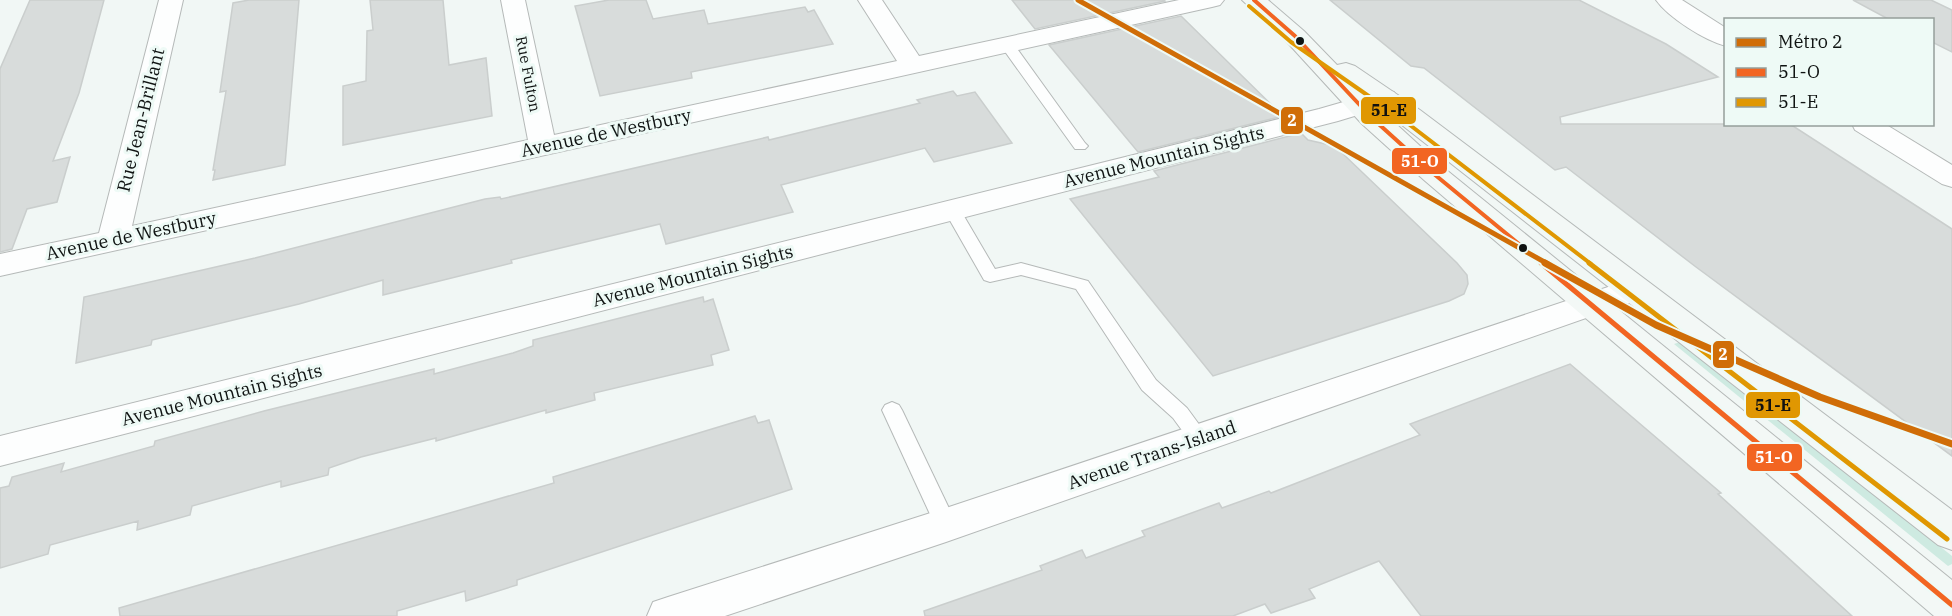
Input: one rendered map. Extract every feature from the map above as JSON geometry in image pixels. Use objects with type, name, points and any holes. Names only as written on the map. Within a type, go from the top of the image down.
[{"type":"street","name":"Rue Jean-Brillant","points":[[112,240],[171,0]]},
{"type":"street","name":"Rue Fulton","points":[[513,0],[543,147]]},
{"type":"street","points":[[870,0],[913,66]]},
{"type":"street","name":"Avenue de Westbury","points":[[0,265],[1212,0]]},
{"type":"street","points":[[1254,0],[1372,102],[1635,289],[1952,533]]},
{"type":"street","points":[[1668,0],[1686,15],[1724,38]]},
{"type":"street","points":[[1372,102],[1434,174],[1952,605]]},
{"type":"street","name":"Avenue Mountain Sights","points":[[0,451],[1372,102]]},
{"type":"street","points":[[1868,126],[1952,178]]},
{"type":"street","name":"Avenue Trans-Island","points":[[668,616],[946,525],[1635,289]]},
{"type":"lane","points":[[1008,46],[1080,146]]},
{"type":"lane","points":[[952,210],[990,276],[1021,269],[1082,285],[1149,385],[1180,413],[1199,438]]},
{"type":"lane","points":[[892,410],[946,525]]},
{"type":"green space","points":[[1683,341],[1952,556],[1952,564],[1948,566],[1674,344]]},
{"type":"building","points":[[30,0],[104,0],[79,93],[53,161],[70,157],[57,202],[27,209],[12,249],[0,252],[0,69]]},
{"type":"building","points":[[249,0],[299,0],[285,165],[213,180],[226,91],[220,92],[233,3]]},
{"type":"building","points":[[370,0],[443,0],[449,65],[486,58],[492,116],[343,145],[343,86],[366,81],[367,31],[373,30]]},
{"type":"building","points":[[609,0],[646,0],[653,19],[704,10],[708,24],[805,7],[808,12],[814,10],[833,44],[691,72],[692,78],[600,96],[575,6]]},
{"type":"building","points":[[1012,0],[1164,0],[1165,1],[1035,29]]},
{"type":"building","points":[[1330,0],[1579,0],[1666,44],[1718,77],[1560,117],[1561,124],[1793,126],[1952,229],[1952,456],[1696,267],[1566,167],[1555,170],[1424,68],[1411,66]]},
{"type":"building","points":[[1853,0],[1931,0],[1952,10],[1952,52],[1934,43],[1934,18],[1886,18]]},
{"type":"building","points":[[1181,16],[1283,116],[1138,152],[1049,45]]},
{"type":"building","points":[[953,91],[957,96],[975,92],[1012,143],[934,162],[925,148],[781,185],[793,212],[666,244],[660,224],[511,260],[512,263],[383,295],[383,280],[299,304],[152,340],[151,345],[76,363],[84,297],[255,258],[485,199],[500,197],[501,199],[768,137],[769,140],[920,103],[917,100]]},
{"type":"building","points":[[1301,133],[1308,140],[1330,145],[1339,150],[1457,263],[1467,275],[1468,284],[1464,294],[1449,301],[1213,376],[1070,199],[1159,177],[1154,171]]},
{"type":"building","points":[[703,297],[704,302],[713,299],[729,350],[711,355],[713,365],[594,393],[595,400],[546,413],[546,410],[436,441],[436,438],[361,457],[329,468],[328,475],[281,487],[281,481],[192,506],[190,515],[137,530],[138,521],[50,545],[48,554],[0,568],[0,488],[9,486],[12,477],[64,463],[61,472],[154,446],[155,441],[264,411],[434,369],[434,374],[513,353],[533,346],[533,340]]},
{"type":"building","points":[[1570,364],[1721,493],[1718,494],[1852,616],[1421,616],[1379,561],[1309,589],[1315,598],[1271,613],[1265,604],[1233,616],[925,616],[924,611],[1042,570],[1040,566],[1082,550],[1086,558],[1145,536],[1142,531],[1219,503],[1222,508],[1269,491],[1271,493],[1420,435],[1410,424]]},
{"type":"building","points":[[755,416],[758,423],[769,420],[792,489],[517,580],[517,585],[466,601],[465,591],[397,611],[397,616],[120,616],[119,608],[554,483],[553,477]]},
{"type":"metro line","name":"2","points":[[1078,0],[1656,325],[1820,397],[1952,444]]},
{"type":"transit line","name":"51-O","points":[[1254,0],[1295,36],[1372,118],[1434,174],[1952,605]]},
{"type":"transit line","name":"51-E","points":[[1249,6],[1291,42],[1406,122],[1947,539]]}]
